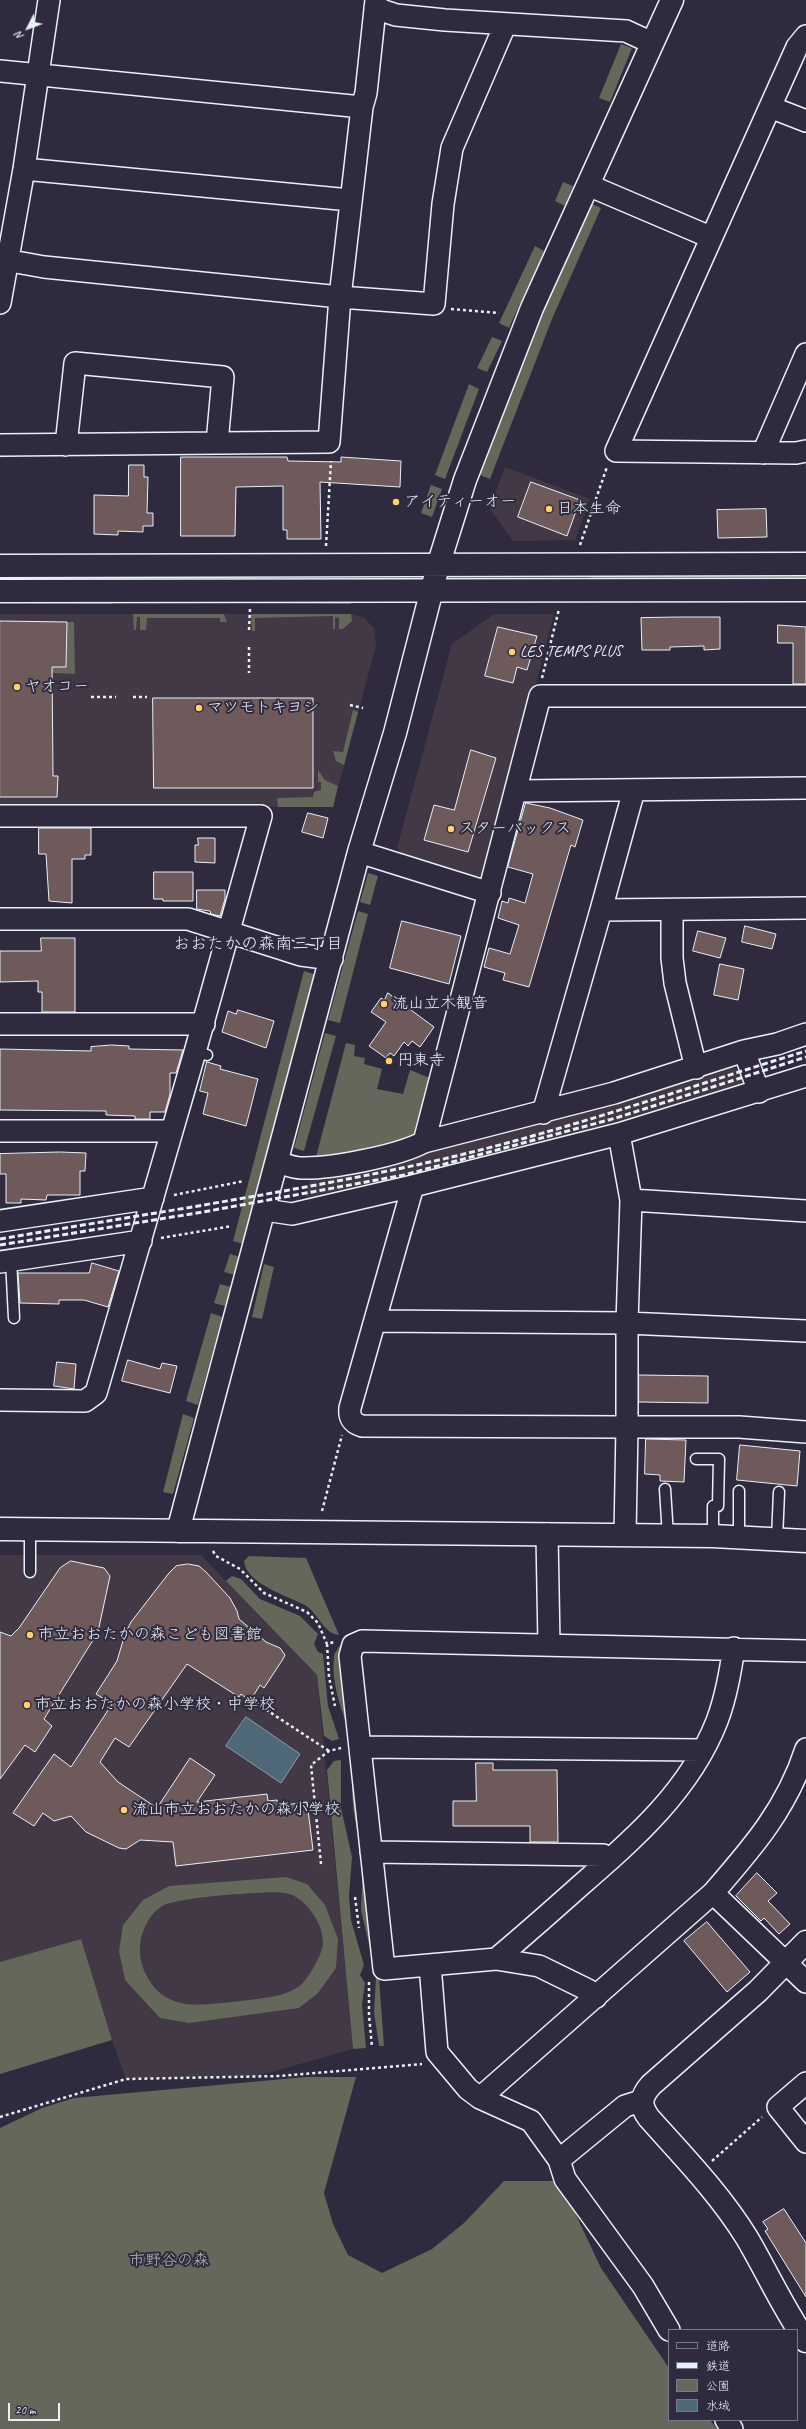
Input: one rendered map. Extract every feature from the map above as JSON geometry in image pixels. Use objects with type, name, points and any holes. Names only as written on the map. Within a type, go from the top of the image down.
[{"type":"street","points":[[0,303],[4,260],[24,170],[49,0]]},
{"type":"street","points":[[178,1531],[332,959],[359,852],[395,733],[431,590],[465,480],[509,364],[588,184],[672,0]]},
{"type":"street","points":[[0,445],[329,442],[340,297],[350,200],[362,106],[366,93],[375,4],[396,15],[505,25],[623,31],[652,44]]},
{"type":"street","points":[[4,260],[44,267],[340,297],[434,304],[443,204],[452,148],[505,25]]},
{"type":"street","points":[[806,36],[797,47],[710,237],[616,451],[762,453],[806,451]]},
{"type":"street","points":[[0,71],[362,106]]},
{"type":"street","points":[[770,107],[806,121]]},
{"type":"street","points":[[24,170],[350,200]]},
{"type":"street","points":[[588,184],[710,237]]},
{"type":"street","points":[[762,453],[806,354]]},
{"type":"street","points":[[66,445],[75,362],[223,377],[217,443]]},
{"type":"street","points":[[0,566],[806,564]]},
{"type":"street","points":[[0,591],[806,590]]},
{"type":"street","points":[[424,1142],[540,696],[806,696]]},
{"type":"street","points":[[516,791],[806,788]]},
{"type":"street","points":[[543,1112],[634,790]]},
{"type":"street","points":[[0,816],[262,816],[204,1024],[201,1054],[172,1131],[96,1393],[85,1401],[0,1400]]},
{"type":"street","points":[[359,852],[490,893]]},
{"type":"street","points":[[601,910],[806,908]]},
{"type":"street","points":[[672,910],[672,958],[676,983],[696,1068]]},
{"type":"street","points":[[0,920],[188,919],[230,931],[300,955],[332,959]]},
{"type":"street","points":[[0,1024],[204,1024]]},
{"type":"street","points":[[277,1162],[300,1168],[342,1163],[411,1149],[424,1142],[543,1112],[696,1068],[744,1051],[777,1044],[806,1034]]},
{"type":"street","points":[[744,1051],[758,1092]]},
{"type":"street","points":[[265,1210],[292,1214],[412,1186],[619,1134],[806,1076]]},
{"type":"street","points":[[0,1131],[172,1131]]},
{"type":"street","points":[[619,1134],[631,1200],[627,1323],[625,1536]]},
{"type":"street","points":[[412,1186],[350,1408],[352,1420],[362,1426],[739,1427],[806,1432]]},
{"type":"street","points":[[0,1221],[153,1198]]},
{"type":"street","points":[[631,1200],[806,1211]]},
{"type":"street","points":[[5,1261],[141,1241]]},
{"type":"street","points":[[375,1321],[627,1323],[806,1331]]},
{"type":"street","points":[[0,1529],[739,1536],[806,1541]]},
{"type":"street","points":[[547,1534],[549,1645]]},
{"type":"street","points":[[596,1996],[588,1990],[539,1966],[496,1959],[384,1969],[371,1852],[353,1747],[351,1649],[356,1642],[734,1648],[806,1651]]},
{"type":"street","points":[[496,1959],[608,1861],[664,1808],[691,1772],[716,1723],[726,1695],[734,1648]]},
{"type":"street","points":[[353,1747],[702,1750]]},
{"type":"street","points":[[480,2098],[713,1893],[758,1842],[782,1806],[800,1769],[806,1749]]},
{"type":"street","points":[[371,1852],[603,1855],[608,1861]]},
{"type":"street","points":[[713,1893],[806,1982]]},
{"type":"street","points":[[797,2329],[742,2231],[712,2190],[649,2118],[643,2110],[641,2101],[644,2092],[651,2085],[786,1964],[806,1942]]},
{"type":"street","points":[[430,1965],[437,2052],[468,2089],[480,2098],[531,2121],[559,2160],[565,2179],[643,2286],[668,2329]]},
{"type":"street","points":[[806,2083],[778,2107],[806,2142]]},
{"type":"street","points":[[559,2160],[625,2106],[641,2101]]},
{"type":"street","points":[[798,2330],[806,2341]]},
{"type":"lane","points":[[5,1261],[14,1318]]},
{"type":"lane","points":[[696,1459],[719,1459],[718,1506],[713,1506],[713,1536]]},
{"type":"lane","points":[[665,1489],[668,1536]]},
{"type":"lane","points":[[739,1491],[739,1536]]},
{"type":"lane","points":[[777,1539],[779,1492]]},
{"type":"lane","points":[[30,1529],[30,1572]]},
{"type":"path","points":[[434,304],[440,308],[499,312]]},
{"type":"path","points":[[326,546],[332,453],[329,442]]},
{"type":"path","points":[[580,546],[610,458],[616,451]]},
{"type":"path","points":[[540,696],[540,689],[560,608]]},
{"type":"path","points":[[250,609],[250,630]]},
{"type":"path","points":[[249,647],[249,673]]},
{"type":"path","points":[[91,697],[116,697]]},
{"type":"path","points":[[133,697],[147,697]]},
{"type":"path","points":[[350,705],[364,708]]},
{"type":"path","points":[[153,1198],[244,1181]]},
{"type":"path","points":[[141,1241],[232,1226]]},
{"type":"path","points":[[322,1511],[344,1430],[352,1420]]},
{"type":"path","points":[[212,1551],[216,1556],[240,1569],[264,1593],[307,1612],[318,1623],[327,1644],[341,1640]]},
{"type":"path","points":[[256,1703],[328,1751]]},
{"type":"path","points":[[321,1864],[311,1765],[328,1751],[353,1747]]},
{"type":"path","points":[[369,1979],[369,2015],[372,2047]]},
{"type":"path","points":[[0,2117],[126,2079],[280,2076],[419,2065],[427,2064],[437,2052]]},
{"type":"path","points":[[707,2166],[771,2110],[778,2107]]},
{"type":"shaded area","points":[[505,467],[590,499],[575,540],[513,541],[490,509]]},
{"type":"shaded area","points":[[0,614],[351,614],[363,617],[374,628],[376,646],[333,807],[0,807]]},
{"type":"shaded area","points":[[494,614],[554,614],[487,874],[479,878],[402,856],[397,848],[452,644]]},
{"type":"shaded area","points":[[730,1066],[739,1070],[743,1081],[738,1089],[655,1116],[303,1206],[311,1174],[352,1170],[473,1141]]},
{"type":"shaded area","points":[[0,1555],[201,1555],[317,1675],[353,2049],[258,2076],[126,2079],[109,2032],[81,1939],[0,1962]]},
{"type":"green space","points":[[621,44],[632,48],[610,102],[599,98]]},
{"type":"green space","points":[[563,182],[573,186],[565,206],[555,201]]},
{"type":"green space","points":[[592,204],[601,208],[552,319],[490,479],[480,475],[543,312]]},
{"type":"green space","points":[[535,246],[544,251],[509,328],[499,323]]},
{"type":"green space","points":[[492,337],[502,341],[487,372],[477,368]]},
{"type":"green space","points":[[469,384],[479,389],[445,479],[435,475]]},
{"type":"green space","points":[[431,485],[442,489],[432,517],[421,513]]},
{"type":"green space","points":[[0,573],[215,574],[260,578],[260,583],[0,583]]},
{"type":"green space","points":[[806,573],[806,581],[616,580],[554,574]]},
{"type":"green space","points":[[0,600],[112,600],[112,604],[0,603]]},
{"type":"green space","points":[[248,600],[351,601],[351,604],[248,603]]},
{"type":"green space","points":[[133,614],[224,614],[227,622],[220,622],[220,618],[147,618],[146,630],[140,630],[140,617],[137,617],[136,630],[134,630]]},
{"type":"green space","points":[[251,614],[351,614],[352,621],[343,629],[339,629],[339,618],[335,617],[335,629],[333,629],[333,616],[255,618],[255,631],[252,631]]},
{"type":"green space","points":[[67,622],[74,622],[75,674],[52,673],[52,667],[66,667]]},
{"type":"green space","points":[[353,710],[358,712],[344,765],[336,761],[333,751],[343,752]]},
{"type":"green space","points":[[318,770],[325,780],[338,786],[333,807],[278,807],[277,798],[313,797],[314,792],[321,790],[321,782],[318,782]]},
{"type":"green space","points":[[368,873],[378,876],[370,905],[360,902]]},
{"type":"green space","points":[[358,911],[368,914],[340,1023],[328,1020]]},
{"type":"green space","points":[[304,971],[316,975],[244,1244],[233,1241]]},
{"type":"green space","points":[[325,1033],[336,1036],[304,1151],[294,1148]]},
{"type":"green space","points":[[346,1043],[355,1045],[354,1056],[365,1058],[364,1064],[382,1069],[377,1089],[403,1094],[410,1070],[432,1079],[418,1133],[410,1139],[348,1154],[316,1157]]},
{"type":"green space","points":[[230,1254],[240,1257],[235,1275],[224,1272]]},
{"type":"green space","points":[[264,1264],[274,1267],[262,1319],[252,1317]]},
{"type":"green space","points":[[220,1284],[231,1287],[225,1306],[214,1303]]},
{"type":"green space","points":[[211,1313],[222,1317],[198,1405],[186,1401]]},
{"type":"green space","points":[[183,1414],[194,1418],[173,1494],[163,1492]]},
{"type":"green space","points":[[249,1556],[306,1558],[339,1635],[329,1631],[305,1605],[269,1588],[252,1576],[246,1569],[244,1561]]},
{"type":"green space","points":[[232,1576],[241,1579],[260,1599],[300,1616],[318,1634],[314,1644],[318,1652],[323,1654],[328,1706],[339,1739],[332,1741],[324,1736],[317,1675],[226,1581]]},
{"type":"green space","points":[[339,1646],[342,1646],[351,1736],[338,1697],[334,1677],[334,1655]]},
{"type":"green space","points":[[353,1756],[361,1843],[355,1821],[352,1800]]},
{"type":"green space","points":[[341,1760],[341,1808],[352,1857],[349,1896],[351,1920],[364,1965],[360,1975],[365,1983],[362,2005],[366,2048],[353,2049],[327,1770],[334,1761]]},
{"type":"green space","points":[[363,1862],[373,1961],[361,1910]]},
{"type":"green space","points":[[286,1877],[307,1884],[325,1905],[338,1939],[336,1968],[318,1993],[299,2008],[189,2023],[160,2018],[125,1980],[119,1951],[123,1925],[143,1900],[169,1886]],"holes":[[[271,1892],[286,1893],[296,1897],[306,1905],[315,1916],[321,1929],[323,1942],[321,1953],[315,1965],[301,1985],[287,1992],[271,1997],[193,2005],[171,2000],[154,1987],[143,1967],[140,1956],[142,1933],[151,1916],[162,1906],[169,1903],[221,1895]]]},
{"type":"green space","points":[[81,1939],[112,2040],[0,2074],[0,1962]]},
{"type":"green space","points":[[376,1978],[379,1978],[384,2046],[379,2046],[374,2012]]},
{"type":"green space","name":"市野谷の森","points":[[306,2077],[356,2077],[324,2193],[333,2224],[348,2255],[382,2273],[432,2249],[464,2223],[504,2181],[560,2181],[601,2268],[668,2367],[668,2421],[711,2421],[717,2429],[0,2429],[0,2128],[42,2108],[74,2098]]},
{"type":"water","points":[[246,1717],[300,1754],[281,1783],[226,1746]]},
{"type":"building","points":[[181,457],[287,457],[288,461],[341,462],[341,457],[401,461],[400,487],[320,482],[321,539],[287,539],[287,530],[283,530],[283,486],[236,487],[235,536],[181,536]]},
{"type":"building","points":[[129,465],[144,465],[144,477],[148,477],[147,513],[153,513],[153,526],[143,526],[143,532],[118,531],[118,535],[94,534],[94,495],[128,496]]},
{"type":"building","name":"日本生命","points":[[531,482],[580,500],[567,536],[518,517]]},
{"type":"building","points":[[766,509],[767,537],[718,538],[717,510]]},
{"type":"building","points":[[720,617],[720,649],[704,650],[704,646],[670,647],[670,650],[642,650],[641,618]]},
{"type":"building","points":[[0,621],[67,622],[66,667],[52,667],[53,776],[58,776],[57,797],[0,797]]},
{"type":"building","points":[[778,625],[806,627],[806,684],[793,684],[793,643],[778,643]]},
{"type":"building","name":"LES TEMPS PLUS","points":[[498,627],[537,636],[527,670],[517,667],[513,683],[485,676]]},
{"type":"building","points":[[153,698],[313,698],[313,788],[154,788]]},
{"type":"building","points":[[471,750],[496,758],[468,852],[424,840],[434,805],[454,810]]},
{"type":"building","points":[[526,803],[550,808],[583,820],[575,847],[571,845],[529,987],[503,980],[505,973],[484,967],[489,948],[510,954],[519,925],[498,918],[502,901],[508,903],[509,898],[525,903],[533,874],[508,867]]},
{"type":"building","points":[[308,813],[328,818],[323,838],[302,832]]},
{"type":"building","points":[[39,828],[91,828],[91,855],[85,855],[85,859],[72,859],[72,903],[49,901],[46,854],[39,854]]},
{"type":"building","points":[[198,838],[215,838],[215,863],[195,862],[195,845],[198,845]]},
{"type":"building","points":[[154,872],[193,872],[193,901],[163,901],[163,899],[154,899]]},
{"type":"building","points":[[197,890],[225,890],[225,899],[220,916],[211,914],[210,911],[197,909]]},
{"type":"building","points":[[402,921],[461,936],[449,984],[390,968]]},
{"type":"building","points":[[745,926],[776,934],[772,949],[742,942]]},
{"type":"building","points":[[698,931],[726,938],[720,958],[693,951]]},
{"type":"building","points":[[41,938],[75,938],[75,1012],[42,1012],[42,992],[38,992],[38,981],[0,982],[0,951],[41,951]]},
{"type":"building","points":[[720,964],[744,969],[738,1000],[714,995]]},
{"type":"building","points":[[388,993],[434,1027],[420,1047],[412,1041],[408,1046],[404,1042],[394,1056],[390,1053],[386,1058],[369,1046],[386,1022],[371,1012],[381,998],[384,1000]]},
{"type":"building","points":[[238,1010],[274,1021],[266,1048],[222,1032],[228,1011],[236,1014]]},
{"type":"building","points":[[112,1045],[129,1046],[129,1049],[183,1050],[176,1073],[170,1073],[170,1094],[165,1112],[150,1112],[150,1119],[135,1119],[135,1116],[106,1115],[106,1111],[0,1110],[0,1049],[91,1051],[91,1047]]},
{"type":"building","points":[[207,1062],[221,1066],[220,1069],[258,1079],[246,1126],[203,1114],[208,1093],[200,1091]]},
{"type":"building","points":[[60,1152],[86,1153],[85,1171],[80,1171],[80,1195],[47,1195],[46,1200],[21,1199],[21,1203],[6,1203],[6,1174],[0,1174],[0,1154]]},
{"type":"building","points":[[92,1263],[119,1271],[108,1307],[84,1300],[59,1300],[59,1304],[20,1303],[18,1273],[89,1273]]},
{"type":"building","points":[[128,1360],[160,1369],[162,1363],[177,1366],[170,1393],[122,1381]]},
{"type":"building","points":[[57,1362],[76,1364],[74,1389],[54,1386]]},
{"type":"building","points":[[639,1375],[708,1376],[708,1403],[639,1402]]},
{"type":"building","points":[[646,1439],[686,1440],[684,1482],[660,1481],[660,1475],[645,1474]]},
{"type":"building","points":[[740,1445],[800,1451],[797,1486],[737,1480]]},
{"type":"building","points":[[71,1561],[104,1568],[110,1576],[98,1632],[44,1719],[52,1726],[35,1752],[25,1745],[0,1779],[0,1632],[11,1636],[19,1628],[60,1568]]},
{"type":"building","name":"市立おおたかの森小学校・中学校","points":[[188,1564],[199,1566],[206,1572],[230,1598],[237,1611],[239,1619],[266,1642],[280,1648],[285,1655],[264,1688],[260,1685],[250,1701],[241,1694],[239,1697],[187,1664],[129,1747],[115,1738],[100,1762],[118,1782],[157,1808],[190,1758],[215,1775],[197,1802],[267,1794],[268,1801],[277,1800],[278,1806],[307,1802],[313,1850],[176,1866],[173,1842],[140,1840],[126,1849],[119,1848],[86,1832],[71,1816],[54,1821],[43,1813],[34,1826],[13,1813],[54,1754],[71,1767],[112,1704],[96,1694],[117,1661],[125,1634],[131,1622],[169,1573],[176,1566]]},
{"type":"building","points":[[476,1763],[493,1763],[493,1770],[557,1770],[558,1842],[530,1842],[530,1826],[453,1826],[453,1801],[476,1801]]},
{"type":"building","points":[[757,1873],[777,1893],[768,1901],[790,1924],[779,1934],[764,1918],[761,1921],[736,1896]]},
{"type":"building","points":[[707,1922],[750,1972],[727,1992],[684,1941]]},
{"type":"building","points":[[784,2209],[806,2243],[806,2297],[765,2231],[768,2229],[763,2222]]},
{"type":"railway","points":[[0,1239],[302,1188],[453,1157],[504,1144],[606,1114],[806,1051]]},
{"type":"railway","points":[[0,1245],[203,1212],[404,1175],[616,1118],[806,1057]]},
{"type":"place","name":"アイティーオー","points":[[396,502]]},
{"type":"place","name":"日本生命","points":[[549,509]]},
{"type":"place","name":"LES TEMPS PLUS","points":[[512,652]]},
{"type":"place","name":"ヤオコー","points":[[17,687]]},
{"type":"place","name":"マツモトキヨシ","points":[[199,708]]},
{"type":"place","name":"スターバックス","points":[[451,829]]},
{"type":"place","name":"流山立木観音","points":[[384,1004]]},
{"type":"place","name":"円東寺","points":[[389,1061]]},
{"type":"place","name":"市立おおたかの森こども図書館","points":[[30,1635]]},
{"type":"place","name":"市立おおたかの森小学校・中学校","points":[[27,1705]]},
{"type":"place","name":"流山市立おおたかの森小学校","points":[[124,1810]]},
{"type":"district","name":"おおたかの森南三丁目","points":[[258,945]]}]
